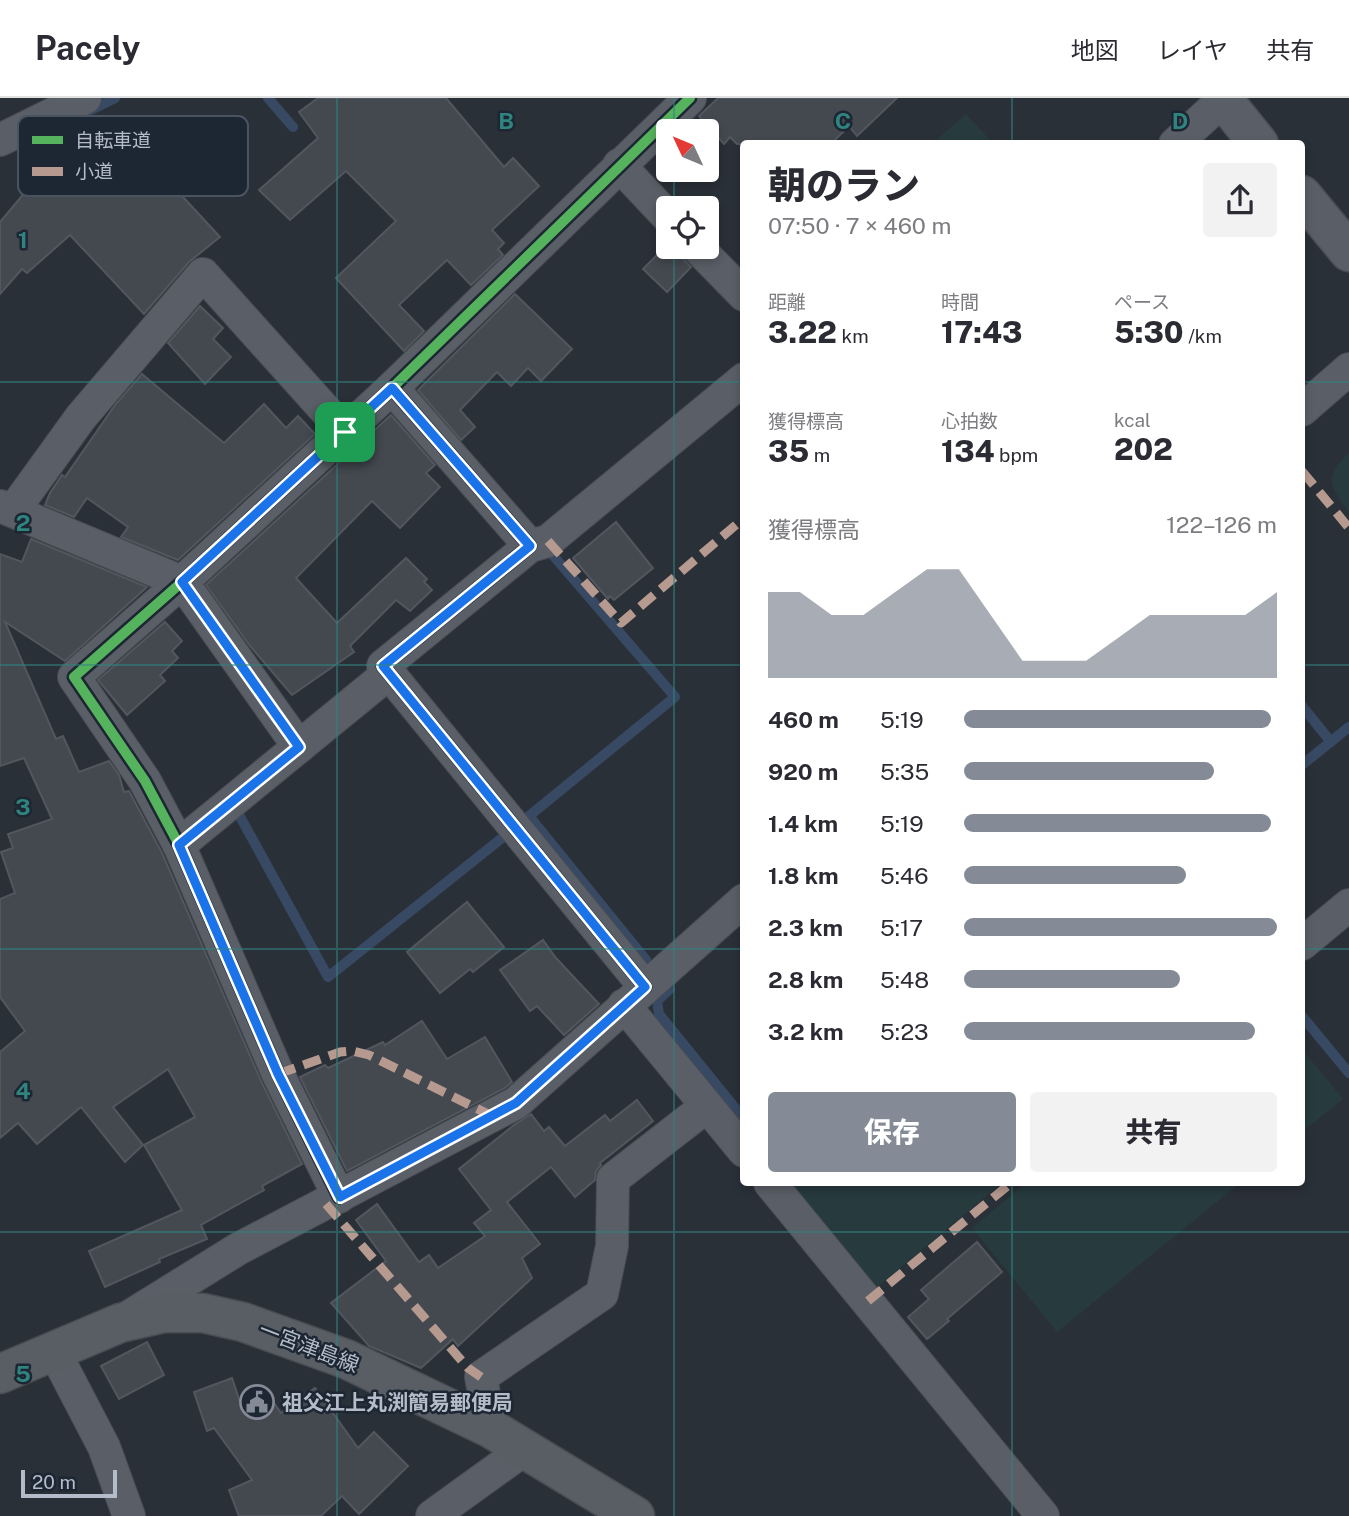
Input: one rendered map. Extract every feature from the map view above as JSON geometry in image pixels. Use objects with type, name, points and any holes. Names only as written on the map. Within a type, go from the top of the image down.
[{"type":"main road","name":"一宮津島線","points":[[0,1374],[120,1323],[164,1313],[203,1313],[243,1322],[346,1359],[491,1428],[635,1516]]},
{"type":"street","points":[[49,116],[85,98]]},
{"type":"street","points":[[340,1197],[278,1074],[179,845],[145,781],[74,677],[182,582],[392,388],[690,98]]},
{"type":"street","points":[[1179,140],[1222,99],[1256,140]]},
{"type":"street","points":[[0,140],[18,131]]},
{"type":"street","points":[[619,165],[656,204]]},
{"type":"street","points":[[1305,199],[1349,252]]},
{"type":"street","points":[[710,259],[740,291]]},
{"type":"street","points":[[299,747],[182,582],[6,509],[203,274],[345,432]]},
{"type":"street","points":[[1305,408],[1349,369]]},
{"type":"street","points":[[740,382],[548,541],[530,546],[383,666],[634,996],[707,1106],[740,1146]]},
{"type":"street","points":[[392,388],[530,546]]},
{"type":"street","points":[[179,845],[389,673]]},
{"type":"street","points":[[120,1323],[238,1249],[516,1103],[740,903]]},
{"type":"street","points":[[1305,942],[1349,905]]},
{"type":"street","points":[[491,1428],[481,1377],[602,1294],[612,1246],[613,1179],[707,1106]]},
{"type":"street","points":[[772,1186],[1043,1516]]},
{"type":"street","points":[[54,1350],[104,1447],[129,1516]]},
{"type":"street","points":[[432,1516],[526,1449]]},
{"type":"green space","points":[[966,114],[990,140],[936,140]]},
{"type":"green space","points":[[1349,453],[1349,512],[1337,496],[1332,482],[1335,469]]},
{"type":"green space","points":[[1305,1053],[1343,1099],[1305,1130]]},
{"type":"green space","points":[[794,1186],[998,1186],[875,1289]]},
{"type":"green space","points":[[1022,1186],[1236,1186],[1057,1332],[972,1228]]},
{"type":"building","points":[[318,98],[446,98],[504,167],[513,158],[539,186],[492,230],[504,243],[498,249],[503,255],[471,285],[447,260],[399,305],[424,331],[404,351],[336,278],[396,221],[346,171],[290,220],[259,190],[318,138],[299,112]]},
{"type":"building","points":[[718,98],[897,98],[857,136],[849,126],[835,140],[740,140],[740,144],[737,144],[730,137],[724,144],[719,138],[719,119],[702,119],[699,116]]},
{"type":"building","points":[[22,196],[182,196],[220,237],[189,262],[144,314],[70,235],[27,273],[22,269],[0,294],[0,222]]},
{"type":"building","points":[[656,256],[656,259],[683,259],[691,267],[667,292],[643,269]]},
{"type":"building","points":[[515,294],[572,349],[541,381],[528,368],[511,386],[497,372],[460,410],[475,427],[461,440],[418,390]]},
{"type":"building","points":[[200,306],[223,328],[213,339],[231,357],[205,384],[168,343]]},
{"type":"building","points":[[142,374],[224,443],[264,404],[286,428],[298,416],[315,434],[178,560],[121,537],[128,527],[87,498],[74,517],[45,505],[62,475],[65,477],[115,405]]},
{"type":"building","points":[[391,415],[435,465],[426,473],[440,487],[400,528],[372,501],[296,578],[337,623],[406,558],[427,579],[424,582],[432,590],[410,611],[396,600],[350,646],[354,652],[292,695],[250,646],[206,585]]},
{"type":"building","points":[[616,522],[653,568],[614,600],[610,596],[608,599],[573,558]]},
{"type":"building","points":[[31,539],[147,587],[65,661],[5,622],[56,739],[63,736],[79,772],[109,761],[119,775],[124,792],[129,791],[162,853],[261,1081],[302,1164],[262,1186],[264,1190],[201,1225],[207,1239],[159,1259],[160,1262],[105,1287],[89,1251],[182,1210],[144,1145],[195,1117],[168,1069],[113,1107],[143,1145],[125,1162],[81,1107],[37,1144],[18,1123],[0,1138],[0,1052],[25,1031],[0,997],[0,899],[15,893],[1,852],[13,848],[8,834],[52,819],[24,758],[0,766],[0,554],[22,562]]},
{"type":"building","points":[[165,622],[182,641],[172,651],[178,658],[160,675],[165,681],[127,715],[98,680]]},
{"type":"building","points":[[467,902],[504,947],[473,972],[470,969],[440,993],[407,952]]},
{"type":"building","points":[[543,940],[599,1004],[564,1035],[537,1006],[530,1011],[500,970]]},
{"type":"building","points":[[422,1021],[447,1059],[485,1037],[512,1082],[347,1171],[300,1077],[325,1065],[328,1068],[383,1042],[385,1045]]},
{"type":"building","points":[[637,1100],[653,1121],[600,1163],[595,1180],[575,1197],[551,1167],[507,1202],[540,1244],[522,1258],[532,1278],[458,1346],[453,1339],[421,1368],[369,1346],[331,1303],[386,1261],[356,1220],[377,1204],[419,1262],[429,1255],[438,1268],[485,1236],[474,1223],[491,1210],[459,1169],[531,1114],[544,1131],[549,1127],[565,1146],[605,1115],[610,1121]]},
{"type":"building","points":[[977,1242],[1002,1272],[927,1339],[908,1317],[929,1299],[921,1290]]},
{"type":"building","points":[[147,1342],[164,1375],[119,1399],[101,1366]]},
{"type":"building","points":[[232,1378],[240,1402],[262,1386],[281,1413],[315,1388],[358,1448],[374,1432],[408,1466],[359,1514],[342,1496],[321,1516],[239,1516],[229,1490],[252,1480],[214,1428],[207,1431],[194,1392]]},
{"type":"waterway","points":[[89,111],[115,98]]},
{"type":"waterway","points":[[268,98],[293,127]]},
{"type":"waterway","points":[[551,553],[675,697],[529,816],[646,960]]},
{"type":"waterway","points":[[1305,710],[1331,742]]},
{"type":"waterway","points":[[1305,763],[1349,727]]},
{"type":"waterway","points":[[237,811],[328,977],[502,838]]},
{"type":"waterway","points":[[670,989],[657,1001],[659,1014],[740,1114]]},
{"type":"waterway","points":[[1305,1020],[1349,1073]]},
{"type":"marked path","points":[[1305,475],[1349,528]]},
{"type":"marked path","points":[[548,541],[621,623],[740,521]]},
{"type":"marked path","points":[[278,1074],[340,1052],[353,1051],[369,1055],[492,1116]]},
{"type":"marked path","points":[[868,1301],[1007,1186]]},
{"type":"marked path","points":[[326,1204],[468,1368],[481,1377]]},
{"type":"cycle path","points":[[339,1197],[278,1074],[179,845],[145,781],[74,677],[182,582],[392,388],[690,98]]},
{"type":"cycle path","points":[[392,388],[530,546],[383,666],[645,987]]},
{"type":"place","name":"祖父江上丸渕簡易郵便局","points":[[257,1402]]},
{"type":"route","points":[[392,388],[530,546],[383,666],[645,987],[516,1103],[340,1197],[278,1074],[179,845],[299,747],[182,582],[345,432],[392,388]]}]
